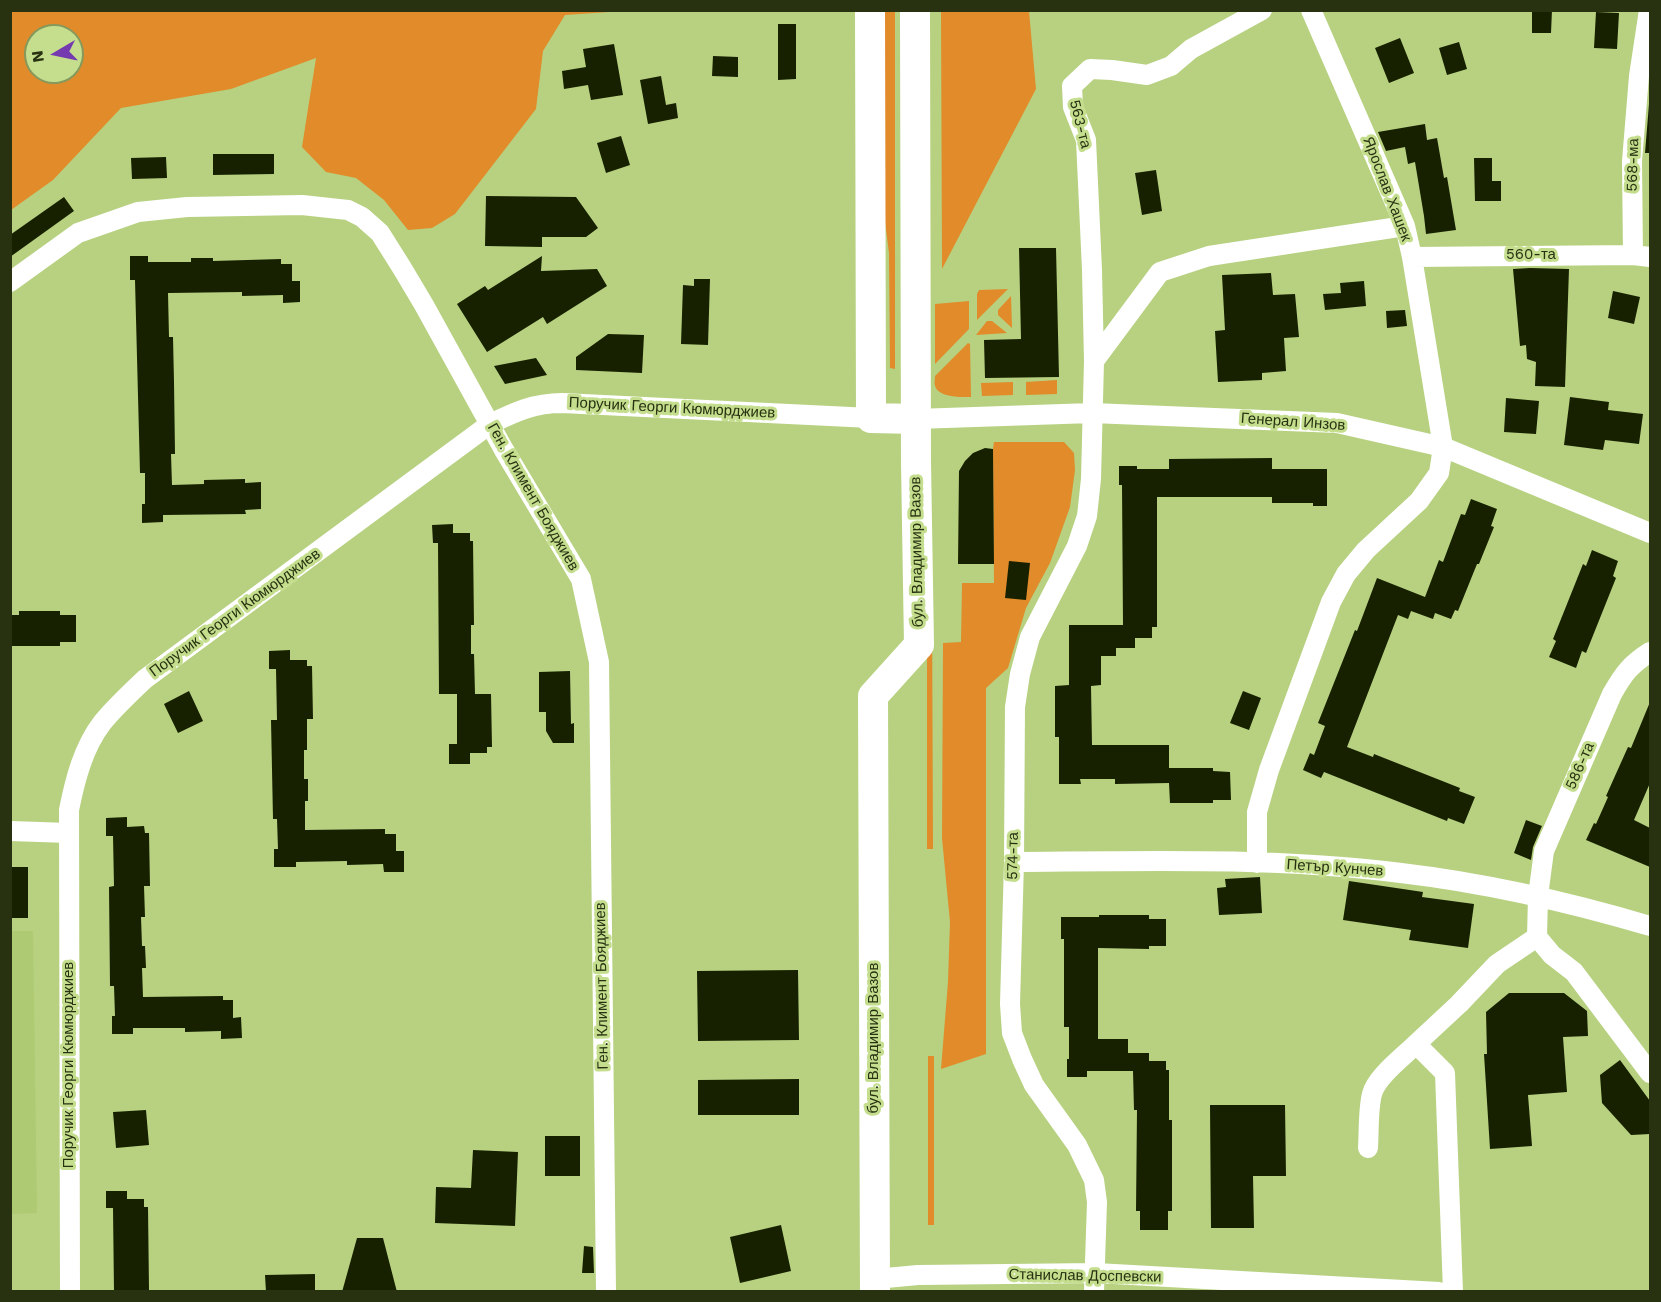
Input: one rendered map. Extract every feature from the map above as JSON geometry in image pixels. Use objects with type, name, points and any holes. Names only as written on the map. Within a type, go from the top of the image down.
[{"type":"main road","points":[[870,10],[872,418]]},
{"type":"main road","name":"бул. Владимир Вазов","points":[[875,1285],[873,696],[919,645],[915,10]]},
{"type":"main road","name":"Поручик Георги Кюмюрджиев","points":[[872,418],[916,419]]},
{"type":"street","name":"563-та","points":[[1092,413],[1094,361],[1092,270],[1086,140],[1073,107],[1072,86],[1090,69],[1147,75],[1171,66],[1191,49],[1262,10]]},
{"type":"street","name":"Ярослав Хашек","points":[[1311,10],[1405,226],[1443,447]]},
{"type":"street","name":"568-ма","points":[[1642,256],[1632,160],[1639,76],[1649,10]]},
{"type":"street","name":"Ген. Климент Бояджиев","points":[[10,282],[78,233],[138,212],[187,207],[302,205],[348,210],[362,217],[380,233],[424,304],[490,424],[581,579],[598,662],[606,1292]]},
{"type":"street","points":[[1094,361],[1160,272],[1209,256],[1405,226]]},
{"type":"street","name":"560-та","points":[[1412,257],[1642,256]]},
{"type":"street","name":"Поручик Георги Кюмюрджиев","points":[[70,1292],[69,810],[74,784],[86,750],[101,724],[121,702],[145,679],[490,424],[526,408],[546,403],[872,418]]},
{"type":"street","name":"Генерал Инзов","points":[[916,419],[1092,413],[1337,423],[1443,447],[1650,533]]},
{"type":"street","name":"574-та","points":[[1092,413],[1091,479],[1087,516],[1077,546],[1030,637],[1020,674],[1015,707],[1010,1004],[1012,1033],[1034,1085],[1077,1145],[1094,1180],[1097,1202],[1095,1282]]},
{"type":"street","points":[[1257,862],[1257,812],[1271,765],[1331,602],[1346,574],[1366,550],[1419,501],[1439,473],[1443,447]]},
{"type":"street","name":"586-та","points":[[1537,937],[1538,896],[1544,851],[1612,694],[1623,674],[1636,661],[1650,652]]},
{"type":"street","points":[[10,831],[69,833]]},
{"type":"street","name":"Петър Кунчев","points":[[1014,862],[1257,862],[1401,873],[1538,896],[1650,926]]},
{"type":"street","points":[[1368,1148],[1372,1094],[1376,1086],[1394,1065],[1459,1004],[1497,964],[1537,937],[1551,955],[1574,972],[1650,1073]]},
{"type":"street","points":[[1416,1044],[1445,1073],[1453,1292]]},
{"type":"street","name":"Станислав Доспевски","points":[[875,1285],[918,1275],[1439,1292]]},
{"type":"shaded area","points":[[11,10],[624,11],[565,15],[543,51],[536,109],[455,214],[432,228],[408,230],[384,200],[356,178],[326,172],[302,147],[316,58],[231,89],[121,108],[53,180],[11,210]]},
{"type":"shaded area","points":[[880,11],[895,11],[895,369],[890,368],[889,253],[881,190]]},
{"type":"shaded area","points":[[941,11],[1029,11],[1036,89],[942,269]]},
{"type":"shaded area","points":[[1008,289],[977,320],[979,290]]},
{"type":"shaded area","points":[[1011,296],[1012,328],[998,315],[998,310]]},
{"type":"shaded area","points":[[969,301],[969,329],[935,364],[935,304]]},
{"type":"shaded area","points":[[987,321],[992,321],[1007,333],[976,335]]},
{"type":"shaded area","points":[[968,343],[970,344],[971,397],[941,393],[935,386],[935,376]]},
{"type":"shaded area","points":[[1057,380],[1057,394],[1026,395],[1026,382]]},
{"type":"shaded area","points":[[1013,382],[1013,395],[982,396],[981,383]]},
{"type":"shaded area","points":[[994,442],[1064,442],[1074,453],[1075,470],[1070,507],[1050,563],[1026,608],[1008,668],[986,688],[986,1054],[941,1069],[950,922],[942,838],[943,643],[961,642],[962,583],[994,583]]},
{"type":"shaded area","points":[[927,598],[932,598],[933,849],[927,849]]},
{"type":"shaded area","points":[[11,931],[33,931],[37,1213],[11,1214]]},
{"type":"shaded area","points":[[928,1056],[934,1056],[934,1225],[928,1225]]},
{"type":"building","points":[[1532,10],[1552,10],[1551,33],[1532,33]]},
{"type":"building","points":[[1596,12],[1619,13],[1617,49],[1594,48]]},
{"type":"building","points":[[778,24],[796,24],[796,79],[778,80]]},
{"type":"building","points":[[1400,38],[1414,73],[1389,83],[1375,48]]},
{"type":"building","points":[[1459,42],[1467,69],[1447,75],[1439,48]]},
{"type":"building","points":[[614,44],[623,95],[591,100],[588,85],[564,89],[562,71],[586,67],[583,49]]},
{"type":"building","points":[[713,56],[738,57],[738,77],[712,76]]},
{"type":"building","points":[[661,76],[666,105],[676,103],[678,118],[648,124],[640,80]]},
{"type":"building","points":[[1649,104],[1650,153],[1645,153]]},
{"type":"building","points":[[1425,124],[1427,140],[1437,138],[1444,178],[1447,177],[1456,230],[1426,234],[1415,162],[1408,164],[1405,147],[1386,151],[1378,132]]},
{"type":"building","points":[[621,136],[630,165],[606,173],[597,143]]},
{"type":"building","points":[[213,154],[274,154],[274,174],[213,175]]},
{"type":"building","points":[[166,157],[167,178],[132,179],[131,158]]},
{"type":"building","points":[[1474,158],[1492,158],[1492,181],[1501,181],[1501,201],[1475,201]]},
{"type":"building","points":[[1156,170],[1162,211],[1142,215],[1135,173]]},
{"type":"building","points":[[486,196],[576,197],[598,228],[586,237],[542,237],[542,247],[485,246]]},
{"type":"building","points":[[64,197],[74,211],[10,257],[10,235]]},
{"type":"building","points":[[1019,248],[1056,248],[1059,377],[985,378],[984,340],[1021,339]]},
{"type":"building","points":[[130,256],[148,256],[148,262],[191,262],[191,258],[213,258],[213,261],[281,259],[281,264],[292,264],[292,281],[300,281],[300,302],[283,303],[283,295],[242,296],[242,292],[168,293],[169,337],[173,337],[174,382],[175,454],[171,454],[172,485],[204,484],[204,480],[245,479],[245,483],[261,482],[261,509],[245,510],[246,514],[163,515],[163,522],[142,523],[142,504],[145,504],[145,473],[140,473],[135,280],[130,280]]},
{"type":"building","points":[[542,256],[541,271],[597,269],[607,286],[547,324],[543,317],[487,352],[457,304],[485,286],[488,290]]},
{"type":"building","points":[[1513,269],[1569,269],[1565,387],[1535,386],[1536,362],[1527,359],[1526,345],[1520,346]]},
{"type":"building","points":[[1271,273],[1273,295],[1295,294],[1299,337],[1284,338],[1286,371],[1262,373],[1262,380],[1218,382],[1215,331],[1225,330],[1222,275]]},
{"type":"building","points":[[694,279],[710,279],[708,345],[681,344],[683,285],[694,286]]},
{"type":"building","points":[[1364,281],[1366,306],[1325,310],[1323,294],[1341,293],[1340,283]]},
{"type":"building","points":[[1613,291],[1640,297],[1634,324],[1608,318]]},
{"type":"building","points":[[1405,310],[1407,326],[1387,328],[1386,311]]},
{"type":"building","points":[[608,334],[644,335],[642,373],[576,370],[576,357]]},
{"type":"building","points":[[536,358],[547,375],[505,384],[494,366]]},
{"type":"building","points":[[1570,397],[1609,402],[1608,410],[1643,414],[1639,444],[1605,440],[1603,450],[1564,445]]},
{"type":"building","points":[[1506,398],[1539,401],[1536,434],[1504,432]]},
{"type":"building","points":[[985,448],[993,449],[994,564],[958,564],[959,471],[973,453]]},
{"type":"building","points":[[1272,458],[1272,469],[1327,469],[1327,506],[1313,506],[1313,503],[1272,503],[1272,497],[1157,497],[1157,627],[1152,627],[1152,638],[1135,638],[1135,648],[1116,648],[1116,656],[1101,656],[1101,685],[1091,686],[1092,745],[1169,745],[1169,768],[1213,768],[1213,771],[1230,772],[1231,800],[1213,800],[1213,803],[1170,803],[1169,783],[1115,784],[1115,779],[1080,779],[1081,784],[1059,784],[1059,737],[1055,737],[1055,686],[1069,685],[1069,625],[1123,625],[1122,485],[1119,485],[1119,466],[1137,466],[1137,469],[1169,469],[1169,459]]},
{"type":"building","points":[[1471,499],[1497,509],[1491,526],[1494,527],[1458,611],[1455,610],[1451,619],[1435,613],[1433,619],[1411,611],[1408,619],[1398,615],[1347,747],[1373,757],[1374,754],[1460,788],[1459,791],[1475,797],[1464,824],[1448,818],[1447,821],[1324,772],[1321,778],[1303,770],[1310,753],[1314,755],[1325,726],[1318,723],[1377,578],[1425,597],[1439,560],[1443,562],[1461,514],[1465,515]]},
{"type":"building","points":[[453,524],[453,533],[470,533],[470,541],[473,541],[474,625],[471,625],[471,654],[474,654],[475,694],[491,694],[492,747],[487,747],[487,753],[470,753],[470,764],[449,764],[449,744],[457,744],[457,694],[439,694],[438,543],[433,543],[432,525]]},
{"type":"building","points":[[1592,550],[1618,561],[1613,576],[1616,578],[1586,653],[1582,651],[1576,668],[1549,657],[1556,641],[1553,639],[1583,564],[1586,566]]},
{"type":"building","points":[[1009,561],[1030,563],[1026,600],[1005,598]]},
{"type":"building","points":[[19,611],[60,611],[60,615],[76,615],[76,642],[60,642],[60,646],[10,646],[10,615],[19,615]]},
{"type":"building","points":[[290,650],[290,660],[307,660],[307,666],[312,666],[313,719],[307,719],[307,750],[304,750],[304,779],[308,779],[305,830],[385,829],[385,834],[396,834],[396,851],[404,851],[404,872],[384,872],[383,864],[347,865],[347,861],[296,862],[296,867],[274,867],[274,849],[278,849],[277,819],[273,819],[271,720],[277,720],[276,669],[269,669],[269,651]]},
{"type":"building","points":[[570,671],[571,724],[574,723],[574,743],[553,743],[546,731],[546,712],[539,712],[539,672]]},
{"type":"building","points":[[189,691],[203,721],[178,733],[164,704]]},
{"type":"building","points":[[1243,691],[1261,698],[1249,730],[1230,723]]},
{"type":"building","points":[[1650,702],[1650,783],[1634,820],[1650,828],[1650,867],[1586,840],[1594,823],[1596,824],[1608,797],[1606,796],[1628,747],[1631,748]]},
{"type":"building","points":[[127,817],[127,827],[144,826],[145,833],[149,833],[150,886],[144,886],[145,917],[141,917],[142,946],[145,946],[146,968],[142,968],[143,997],[223,996],[223,1000],[233,1000],[233,1018],[241,1017],[242,1038],[221,1039],[221,1031],[185,1032],[185,1028],[133,1028],[133,1034],[112,1034],[112,1016],[115,1016],[114,986],[110,986],[109,887],[114,886],[113,836],[106,836],[106,818]]},
{"type":"building","points":[[1526,820],[1542,826],[1533,847],[1531,860],[1514,853]]},
{"type":"building","points":[[10,867],[28,867],[28,918],[10,918]]},
{"type":"building","points":[[1260,877],[1262,913],[1219,915],[1217,888],[1226,887],[1225,879]]},
{"type":"building","points":[[1349,881],[1423,892],[1422,897],[1474,904],[1468,948],[1409,940],[1411,930],[1343,920]]},
{"type":"building","points":[[1099,915],[1149,915],[1149,919],[1166,919],[1166,946],[1149,946],[1149,949],[1098,948],[1098,1039],[1128,1039],[1128,1053],[1149,1053],[1149,1061],[1166,1061],[1166,1070],[1169,1070],[1169,1120],[1172,1120],[1172,1211],[1168,1211],[1168,1230],[1140,1230],[1140,1211],[1136,1211],[1137,1110],[1134,1110],[1133,1071],[1087,1071],[1087,1077],[1067,1077],[1069,1027],[1064,1027],[1064,939],[1061,939],[1061,917],[1099,917]]},
{"type":"building","points":[[798,970],[799,1040],[698,1041],[697,971]]},
{"type":"building","points":[[1509,993],[1564,993],[1587,1011],[1588,1036],[1563,1037],[1567,1092],[1528,1095],[1532,1146],[1490,1149],[1484,1054],[1487,1054],[1486,1012]]},
{"type":"building","points":[[1620,1060],[1650,1101],[1650,1134],[1631,1135],[1602,1103],[1600,1075]]},
{"type":"building","points":[[799,1079],[799,1115],[698,1115],[698,1080]]},
{"type":"building","points":[[1210,1105],[1285,1105],[1286,1176],[1253,1176],[1254,1228],[1211,1228]]},
{"type":"building","points":[[146,1110],[149,1145],[116,1148],[113,1112]]},
{"type":"building","points":[[545,1136],[580,1136],[580,1176],[545,1176]]},
{"type":"building","points":[[473,1150],[518,1152],[515,1226],[435,1223],[436,1187],[471,1188]]},
{"type":"building","points":[[106,1191],[127,1191],[127,1199],[144,1199],[144,1207],[148,1207],[149,1290],[146,1292],[114,1292],[113,1208],[106,1208]]},
{"type":"building","points":[[781,1225],[791,1271],[740,1283],[730,1237]]},
{"type":"building","points":[[357,1238],[383,1238],[397,1292],[342,1292]]},
{"type":"building","points":[[584,1246],[593,1247],[594,1273],[582,1273]]},
{"type":"building","points":[[315,1274],[315,1292],[266,1292],[265,1275]]}]
